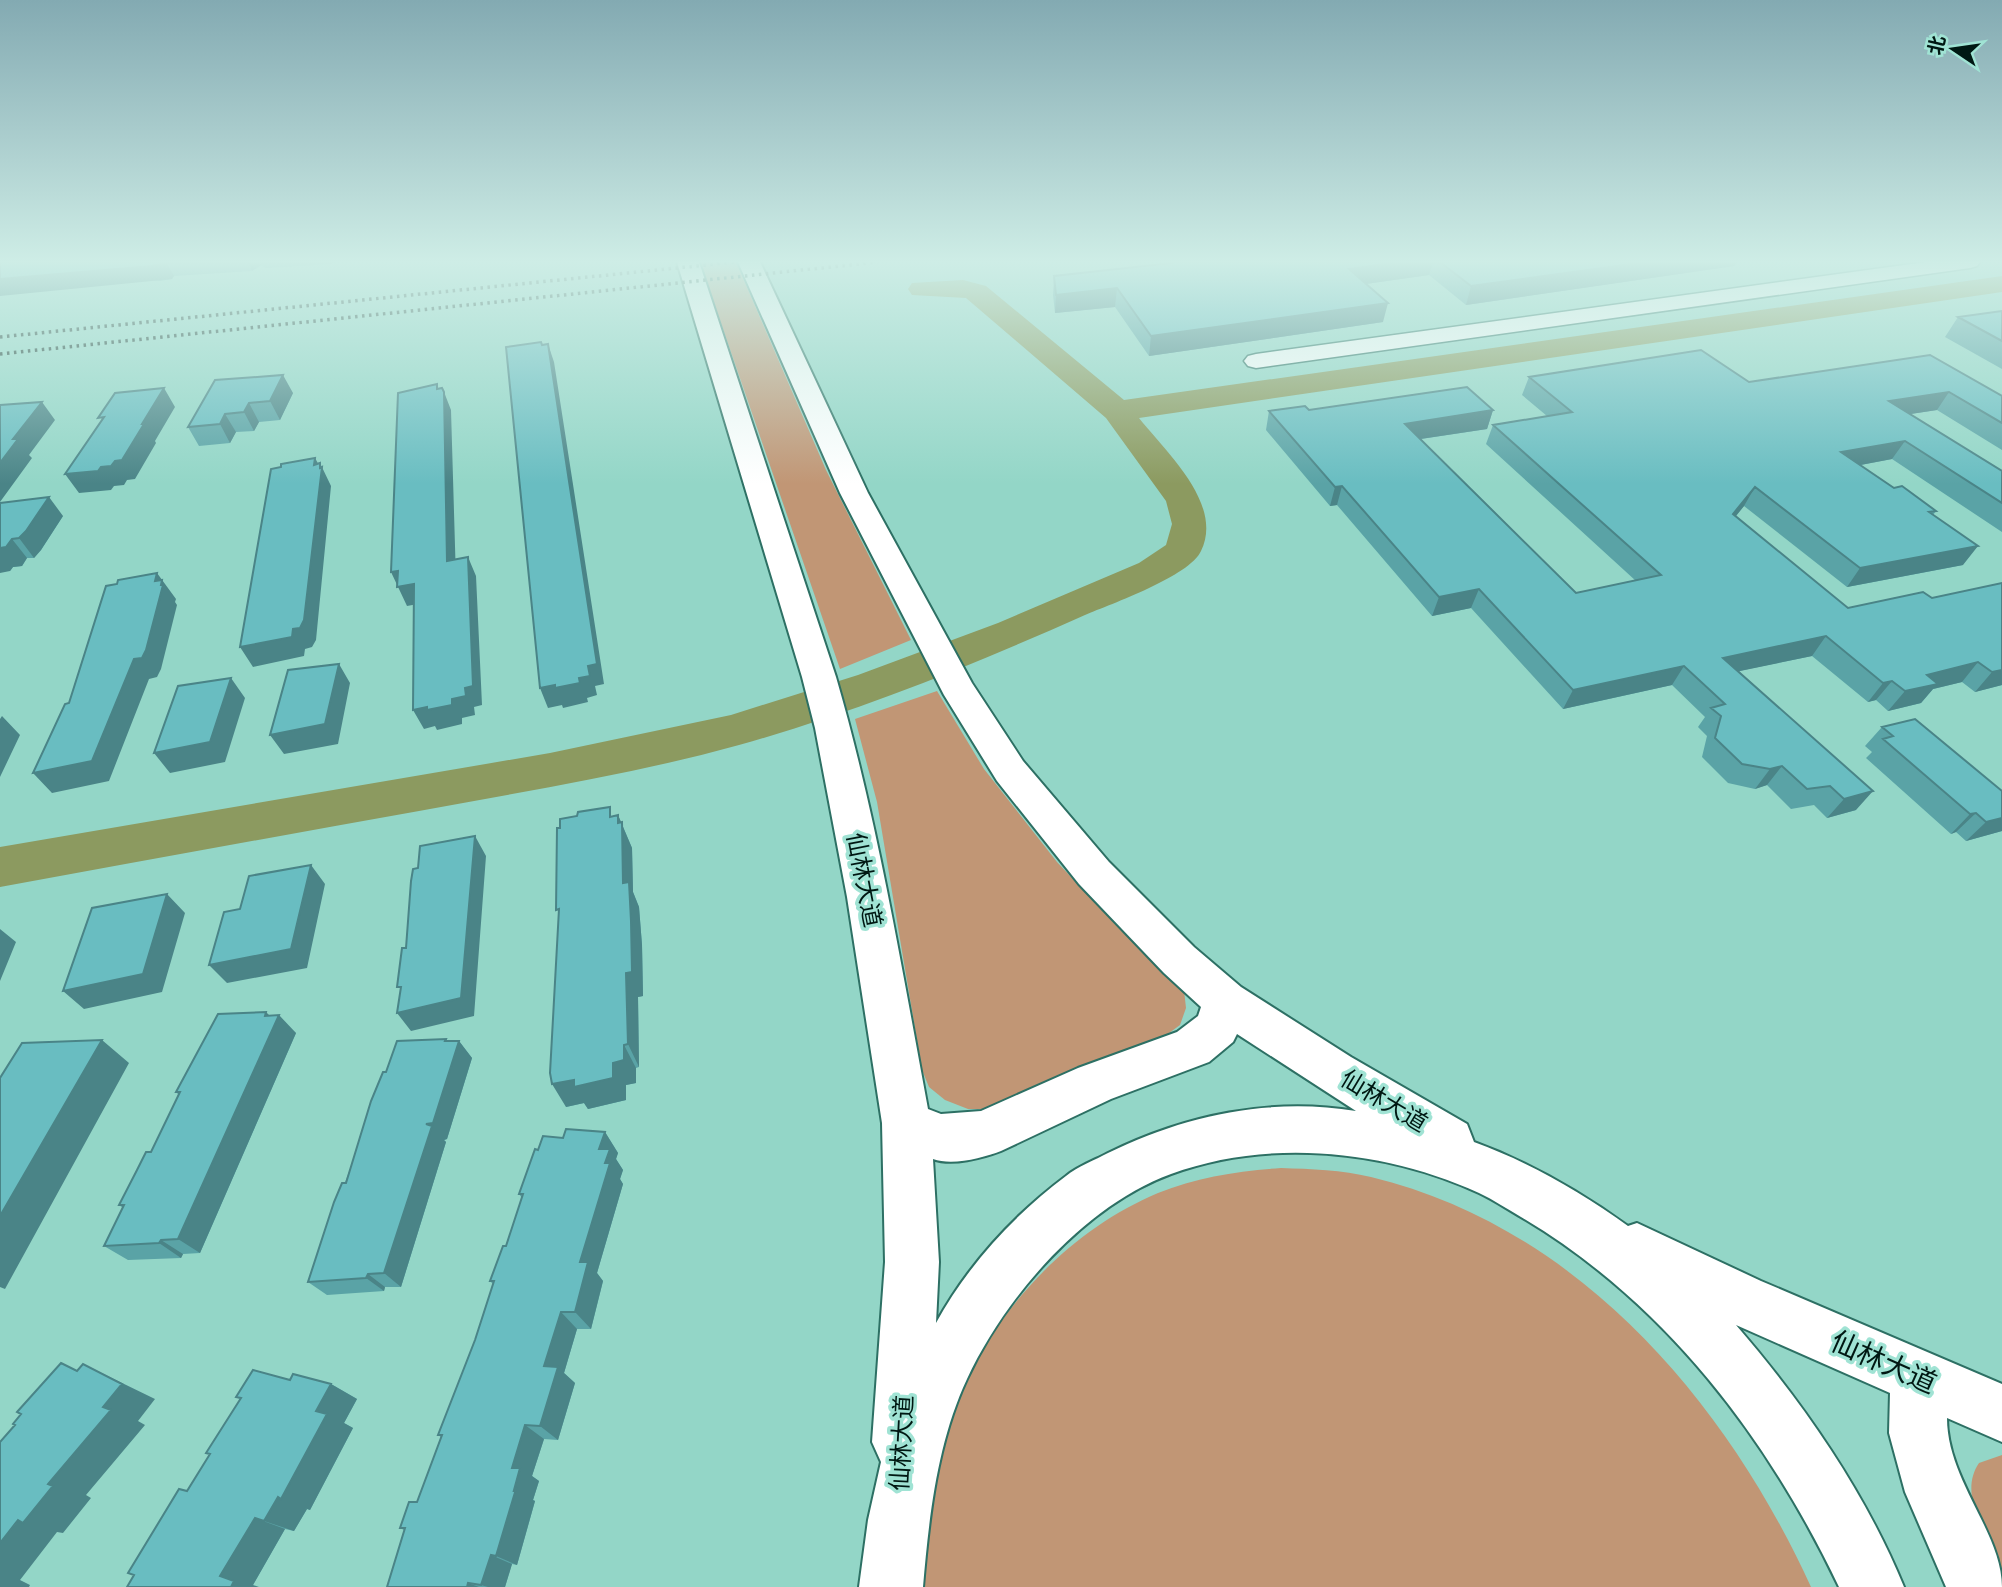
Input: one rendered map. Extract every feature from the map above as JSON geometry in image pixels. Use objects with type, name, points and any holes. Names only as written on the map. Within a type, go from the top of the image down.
[{"type":"main road","name":"仙林大道","points":[[711,336],[833,728],[868,897],[905,1123],[912,1262],[897,1519]]},
{"type":"main road","name":"仙林大道","points":[[783,336],[854,493],[956,687],[1010,771],[1094,873],[1180,960],[1225,1001],[1334,1072],[1456,1144],[1512,1183]]},
{"type":"main road","points":[[905,1123],[940,1138],[984,1134],[1095,1083],[1193,1047],[1217,1028],[1225,1001]]},
{"type":"main road","points":[[891,1587],[897,1519],[921,1421],[941,1373],[981,1300],[1001,1272],[1043,1226],[1076,1199],[1114,1174],[1166,1150],[1217,1135],[1261,1129],[1307,1128],[1345,1130],[1391,1139],[1448,1155],[1512,1183],[1576,1221],[1615,1249],[1669,1295],[1742,1374],[1771,1411],[1817,1480],[1852,1543],[1872,1587]]},
{"type":"main road","name":"仙林大道","points":[[1576,1221],[1742,1300],[2002,1413]]},
{"type":"main road","points":[[1919,1376],[1918,1433],[1935,1492],[1978,1587]]},
{"type":"street","points":[[1256,361],[1436,336]]},
{"type":"shaded area","points":[[725,336],[768,336],[826,470],[911,640],[840,669]]},
{"type":"shaded area","points":[[937,691],[984,769],[1057,862],[1118,927],[1184,990],[1186,1008],[1180,1025],[1165,1036],[1066,1074],[988,1109],[968,1109],[945,1100],[929,1087],[922,1070],[877,802],[855,719]]},
{"type":"shaded area","points":[[1281,1168],[1326,1170],[1371,1177],[1446,1201],[1515,1236],[1579,1280],[1637,1331],[1689,1389],[1736,1452],[1776,1518],[1811,1587],[913,1587],[941,1448],[958,1397],[999,1325],[1025,1292],[1054,1261],[1086,1234],[1158,1193],[1218,1176]]},
{"type":"shaded area","points":[[2002,1455],[2002,1570],[1977,1516],[1971,1489],[1973,1475],[1979,1463]]},
{"type":"building","points":[[541,342],[542,345],[548,344],[597,664],[588,666],[590,676],[579,678],[580,683],[555,688],[555,685],[540,688],[506,347]]},
{"type":"building","points":[[1701,350],[1749,382],[1930,355],[2002,396],[2002,423],[1949,392],[1889,401],[2002,471],[2002,503],[1905,441],[1841,452],[1894,488],[1902,486],[1936,511],[1929,512],[1978,546],[1860,568],[1755,487],[1733,514],[1848,608],[1923,592],[1932,598],[2002,583],[2002,670],[1992,672],[1978,662],[1927,675],[1938,684],[1905,691],[1892,681],[1883,683],[1826,636],[1723,658],[1873,791],[1844,799],[1830,786],[1807,789],[1782,766],[1770,769],[1742,764],[1715,738],[1721,716],[1711,708],[1725,704],[1684,666],[1573,690],[1479,589],[1439,597],[1342,486],[1335,487],[1269,411],[1305,406],[1309,410],[1467,387],[1493,410],[1405,424],[1576,593],[1661,575],[1493,425],[1572,412],[1529,377]]},
{"type":"building","points":[[283,375],[270,401],[249,403],[244,412],[225,414],[220,424],[188,427],[215,380]]},
{"type":"building","points":[[437,384],[437,389],[442,388],[444,392],[447,561],[468,557],[473,686],[465,688],[466,696],[452,699],[452,705],[413,710],[414,584],[397,587],[398,571],[391,572],[398,393]]},
{"type":"building","points":[[164,388],[122,460],[115,461],[111,466],[101,467],[98,471],[65,474],[104,417],[98,418],[115,393]]},
{"type":"building","points":[[42,402],[13,439],[18,439],[0,463],[0,405]]},
{"type":"building","points":[[315,458],[314,465],[320,463],[320,468],[322,467],[304,620],[300,628],[293,629],[292,637],[240,647],[271,469],[281,467],[281,464]]},
{"type":"building","points":[[49,497],[26,531],[19,538],[12,539],[6,547],[0,548],[0,503]]},
{"type":"building","points":[[157,573],[155,581],[162,580],[163,585],[146,650],[142,658],[134,659],[92,761],[33,773],[65,704],[69,703],[106,586],[117,584],[118,580]]},
{"type":"building","points":[[339,664],[325,724],[270,735],[288,670]]},
{"type":"building","points":[[231,678],[210,742],[154,753],[178,686]]},
{"type":"building","points":[[1915,719],[2002,791],[2002,818],[1986,822],[1976,813],[1970,814],[1883,739],[1893,736],[1882,727]]},
{"type":"building","points":[[610,807],[610,817],[618,815],[618,823],[622,822],[623,883],[629,882],[632,972],[626,973],[628,1044],[624,1045],[624,1060],[613,1063],[613,1078],[574,1087],[574,1080],[552,1084],[550,1073],[559,909],[556,910],[557,828],[560,828],[560,819],[577,816],[578,812]]},
{"type":"building","points":[[475,836],[461,998],[397,1013],[401,987],[397,987],[402,948],[406,948],[411,881],[413,869],[418,868],[420,846]]},
{"type":"building","points":[[311,865],[291,949],[209,965],[224,912],[240,909],[249,876]]},
{"type":"building","points":[[167,894],[143,974],[63,991],[92,908]]},
{"type":"building","points":[[266,1012],[265,1016],[279,1015],[178,1239],[161,1240],[159,1243],[104,1246],[124,1205],[119,1205],[146,1152],[151,1152],[180,1092],[176,1092],[218,1014]]},
{"type":"building","points":[[446,1039],[445,1041],[459,1041],[433,1123],[426,1124],[432,1126],[384,1273],[368,1274],[366,1278],[308,1282],[334,1202],[342,1183],[346,1183],[371,1101],[383,1072],[386,1072],[397,1041]]},
{"type":"building","points":[[102,1040],[0,1216],[0,1078],[22,1043]]},
{"type":"building","points":[[566,1129],[605,1132],[599,1149],[610,1149],[605,1163],[610,1163],[580,1262],[588,1262],[575,1312],[561,1312],[544,1366],[558,1367],[540,1426],[525,1425],[512,1468],[520,1468],[496,1556],[491,1555],[481,1585],[468,1583],[467,1587],[387,1587],[405,1528],[400,1528],[409,1502],[417,1502],[442,1435],[438,1435],[475,1340],[494,1281],[490,1281],[503,1246],[506,1246],[523,1194],[519,1194],[535,1149],[538,1150],[543,1136],[563,1138]]},
{"type":"building","points":[[61,1363],[77,1371],[83,1364],[122,1384],[103,1407],[111,1410],[48,1484],[53,1486],[23,1523],[18,1520],[0,1543],[0,1442],[15,1425],[13,1424],[21,1414],[17,1412]]},
{"type":"building","points":[[253,1370],[290,1380],[293,1374],[331,1384],[316,1411],[327,1414],[281,1499],[278,1497],[264,1521],[255,1518],[220,1576],[234,1581],[231,1587],[127,1587],[134,1575],[128,1573],[179,1489],[187,1491],[210,1454],[206,1453],[241,1398],[236,1397]]},
{"type":"waterway","points":[[1028,336],[1117,411]]},
{"type":"waterway","points":[[1117,411],[1639,336]]},
{"type":"waterway","points":[[0,867],[550,770],[735,730],[873,685],[1012,632],[1153,571],[1183,550],[1190,524],[1184,500],[1117,411]]},
{"type":"railway","points":[[0,337],[9,336]]},
{"type":"railway","points":[[0,354],[171,336]]}]
